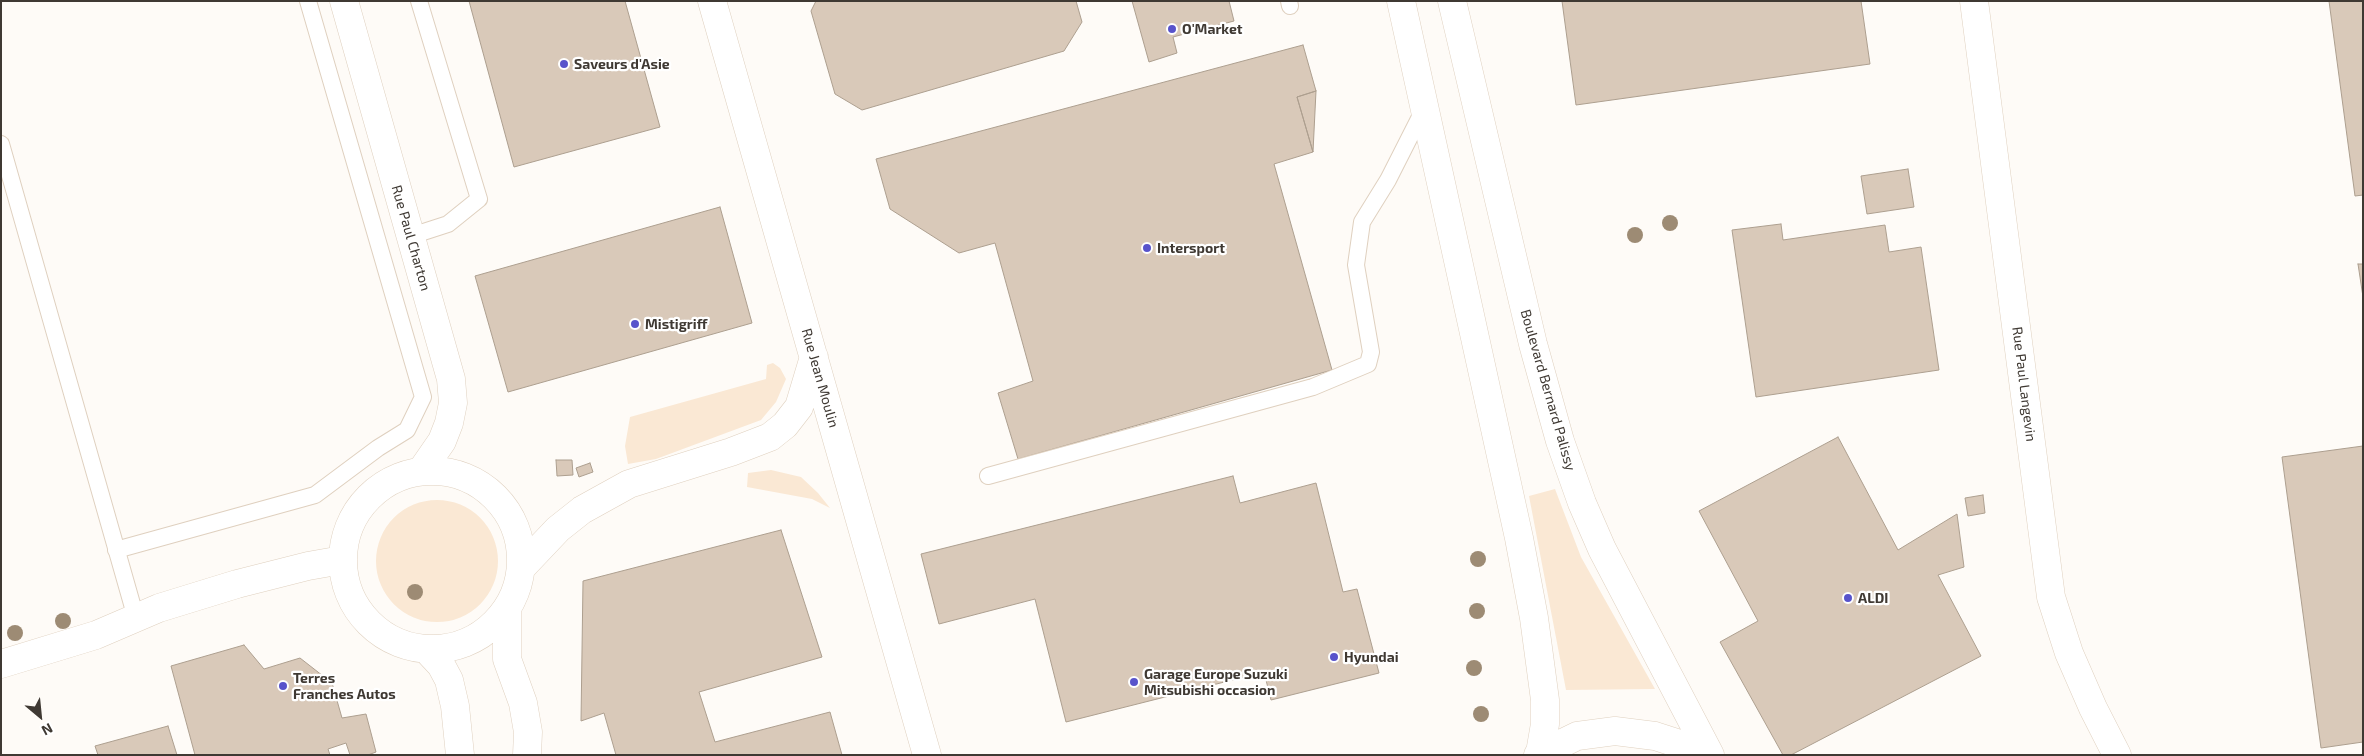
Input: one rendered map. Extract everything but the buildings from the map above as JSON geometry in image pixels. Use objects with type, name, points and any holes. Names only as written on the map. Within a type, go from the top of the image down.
[{"type":"street","name":"Rue Paul Charton","points":[[344,1],[451,379],[453,403],[449,423],[442,441],[422,470]]},
{"type":"street","name":"Rue Jean Moulin","points":[[712,1],[927,755]]},
{"type":"street","points":[[1401,1],[1519,538],[1534,618],[1545,700],[1545,724],[1539,754]]},
{"type":"street","name":"Boulevard Bernard Palissy","points":[[1452,1],[1528,326],[1560,441],[1582,504],[1602,549],[1710,755]]},
{"type":"street","name":"Rue Paul Langevin","points":[[1974,1],[2051,597],[2069,654],[2093,708],[2117,755]]},
{"type":"street","points":[[522,568],[558,529],[582,510],[629,484],[731,452],[770,437],[785,425],[799,407],[814,357]]},
{"type":"street","points":[[422,470],[449,471],[474,480],[495,496],[511,516],[520,541],[522,568],[517,590],[507,610],[491,627],[472,641],[450,648],[427,650],[400,644],[376,631],[358,611],[346,587],[342,560],[346,534],[357,510],[374,491],[396,477],[422,470]]},
{"type":"street","points":[[1,664],[96,635],[159,608],[237,584],[308,566],[342,560]]},
{"type":"street","points":[[507,610],[507,659],[522,703],[528,732],[528,755]]},
{"type":"street","points":[[427,650],[441,665],[449,680],[455,706],[460,755]]},
{"type":"street","points":[[1539,754],[1577,736],[1615,731],[1655,736],[1686,746],[1699,755]]},
{"type":"lane","points":[[116,550],[315,495],[356,464],[408,430],[423,398],[308,1]]},
{"type":"lane","points":[[411,236],[448,224],[479,199],[419,1]]},
{"type":"lane","points":[[988,476],[1312,387],[1368,364],[1371,352],[1356,265],[1362,222],[1388,180],[1424,107]]},
{"type":"lane","points":[[1,144],[136,618]]},
{"type":"shaded area","points":[[773,363],[780,368],[786,379],[776,402],[761,420],[656,459],[628,464],[625,446],[630,417],[766,379],[767,365]]},
{"type":"shaded area","points":[[771,470],[801,477],[830,508],[812,499],[747,487],[748,473]]},
{"type":"shaded area","points":[[1555,489],[1581,557],[1655,689],[1566,690],[1529,496]]},
{"type":"shaded area","points":[[437,500],[461,504],[480,518],[494,537],[498,561],[494,585],[480,604],[461,618],[437,622],[413,618],[394,604],[380,585],[376,561],[380,537],[394,518],[413,504]]},
{"type":"place","name":"O'Market","points":[[1172,29]]},
{"type":"place","name":"Saveurs d'Asie","points":[[564,64]]},
{"type":"place","name":"Intersport","points":[[1147,248]]},
{"type":"place","name":"Mistigriff","points":[[635,324]]},
{"type":"place","name":"ALDI","points":[[1848,598]]},
{"type":"place","name":"Hyundai","points":[[1334,657]]},
{"type":"place","name":"Garage Europe Suzuki Mitsubishi occasion","points":[[1134,682]]},
{"type":"place","name":"Terres Franches Autos","points":[[283,686]]}]
